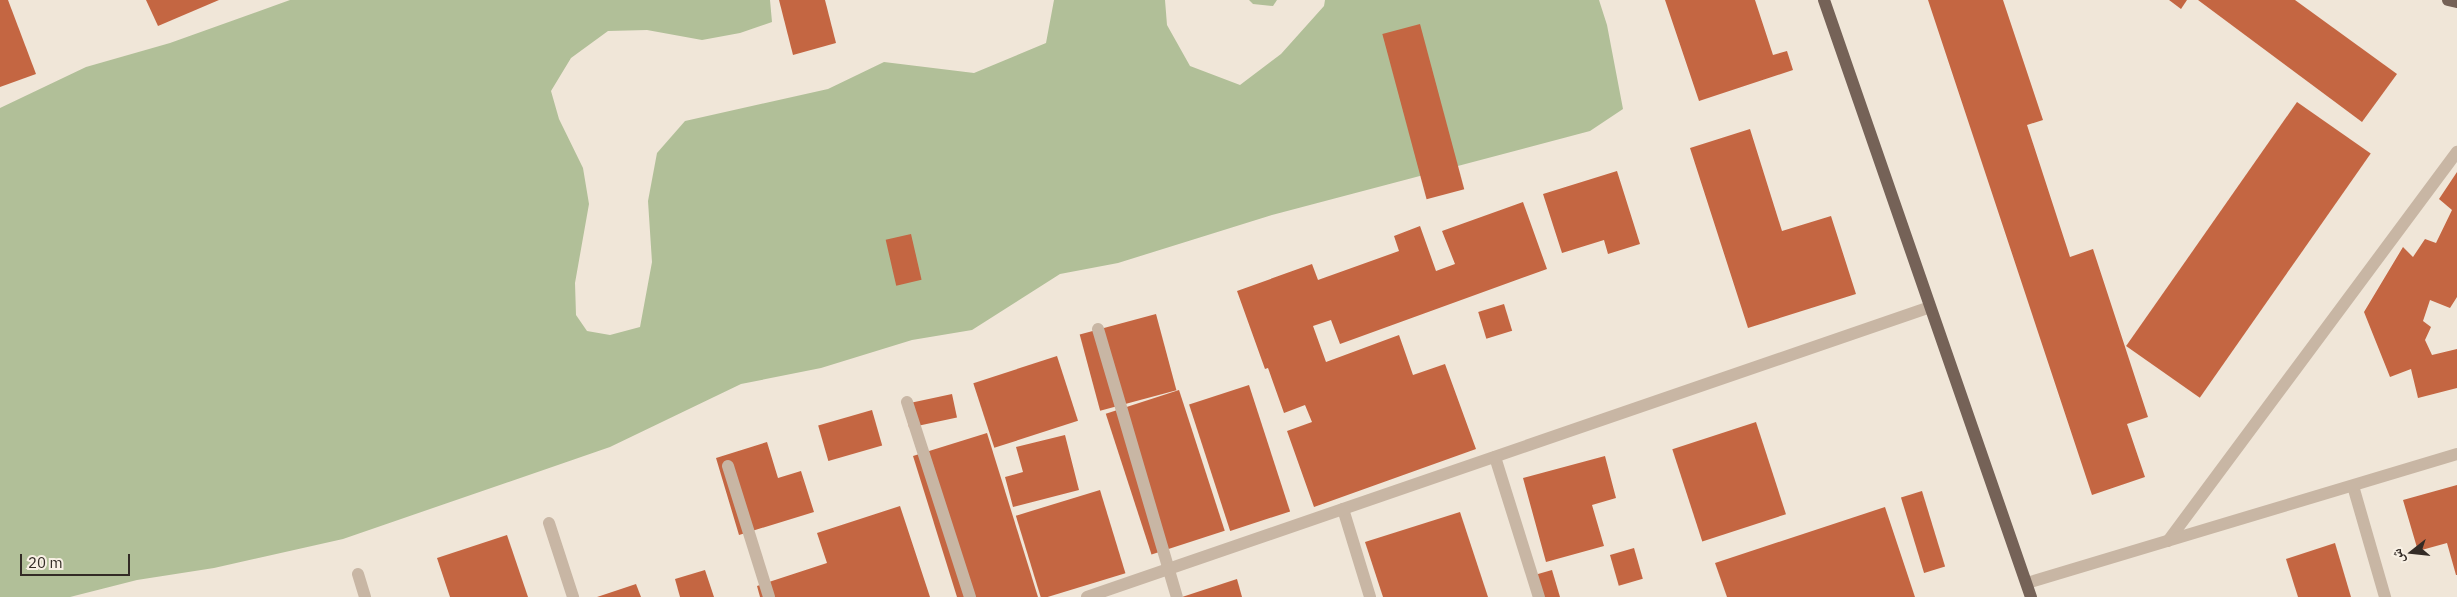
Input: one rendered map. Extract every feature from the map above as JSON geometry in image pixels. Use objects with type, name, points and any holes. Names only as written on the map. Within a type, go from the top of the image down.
[{"type":"main road","points":[[1824,0],[2032,597]]},
{"type":"main road","points":[[2448,0],[2457,2]]},
{"type":"street","points":[[2168,541],[2457,152]]},
{"type":"street","points":[[1088,597],[1930,307]]},
{"type":"street","points":[[1098,329],[1177,597]]},
{"type":"street","points":[[907,402],[970,597]]},
{"type":"street","points":[[2027,584],[2457,454]]},
{"type":"street","points":[[1495,457],[1538,597]]},
{"type":"street","points":[[728,466],[769,597]]},
{"type":"street","points":[[2353,486],[2385,597]]},
{"type":"street","points":[[1343,509],[1370,597]]},
{"type":"street","points":[[549,523],[573,597]]},
{"type":"street","points":[[358,574],[365,597]]},
{"type":"green space","points":[[290,0],[770,0],[772,22],[740,33],[702,40],[647,30],[608,31],[571,58],[551,91],[559,119],[583,168],[589,204],[575,283],[576,315],[587,331],[610,335],[640,327],[652,262],[648,201],[657,153],[685,121],[828,89],[884,62],[974,73],[1046,43],[1054,0],[1165,0],[1167,25],[1190,66],[1240,85],[1281,54],[1324,6],[1325,0],[1599,0],[1607,25],[1623,109],[1590,131],[1272,215],[1118,263],[1060,274],[972,330],[912,340],[821,368],[741,384],[610,447],[343,539],[214,568],[137,580],[70,597],[0,597],[0,108],[86,67],[170,43]]},
{"type":"green space","points":[[1249,0],[1277,0],[1273,6],[1253,4]]},
{"type":"building","points":[[0,0],[8,0],[36,74],[0,87]]},
{"type":"building","points":[[146,0],[219,0],[158,26]]},
{"type":"building","points":[[779,0],[825,0],[836,43],[793,55]]},
{"type":"building","points":[[1665,0],[1755,0],[1773,55],[1787,51],[1793,70],[1699,101]]},
{"type":"building","points":[[1928,0],[2003,0],[2043,120],[2027,125],[2070,257],[2093,249],[2148,417],[2127,424],[2145,477],[2092,495]]},
{"type":"building","points":[[2169,0],[2187,0],[2181,9]]},
{"type":"building","points":[[2198,0],[2295,0],[2397,74],[2362,122]]},
{"type":"building","points":[[1420,24],[1464,189],[1427,199],[1382,34]]},
{"type":"building","points":[[2297,102],[2371,154],[2200,398],[2126,346]]},
{"type":"building","points":[[1750,129],[1782,231],[1831,216],[1856,294],[1748,328],[1690,148]]},
{"type":"building","points":[[1617,171],[1640,244],[1608,254],[1604,240],[1562,253],[1543,194]]},
{"type":"building","points":[[2457,172],[2457,297],[2450,308],[2430,300],[2423,321],[2431,327],[2425,340],[2432,355],[2457,349],[2457,388],[2418,398],[2411,369],[2390,377],[2364,312],[2403,247],[2413,257],[2425,239],[2436,243],[2452,210],[2439,199]]},
{"type":"building","points":[[1523,202],[1547,269],[1340,344],[1331,320],[1313,326],[1326,362],[1399,335],[1413,375],[1445,364],[1476,449],[1314,507],[1287,431],[1312,422],[1305,405],[1284,413],[1268,368],[1265,369],[1237,291],[1312,264],[1318,280],[1399,251],[1394,236],[1420,226],[1436,271],[1455,264],[1442,231]]},
{"type":"building","points":[[911,234],[922,280],[896,286],[886,240]]},
{"type":"building","points":[[1504,304],[1512,331],[1486,339],[1478,312]]},
{"type":"building","points":[[1156,314],[1176,390],[1100,411],[1080,334]]},
{"type":"building","points":[[1057,356],[1078,421],[994,448],[973,383]]},
{"type":"building","points":[[1249,385],[1290,511],[1230,531],[1189,404]]},
{"type":"building","points":[[1179,390],[1225,531],[1152,555],[1106,414]]},
{"type":"building","points":[[952,394],[957,417],[909,428],[904,404]]},
{"type":"building","points":[[872,410],[882,446],[828,461],[818,425]]},
{"type":"building","points":[[1756,422],[1786,514],[1702,541],[1672,449]]},
{"type":"building","points":[[987,433],[1038,597],[957,597],[913,456]]},
{"type":"building","points":[[1065,435],[1079,490],[1013,507],[1005,477],[1023,472],[1016,447]]},
{"type":"building","points":[[767,442],[778,478],[801,471],[814,512],[739,535],[716,458]]},
{"type":"building","points":[[1605,456],[1616,498],[1592,505],[1604,546],[1546,562],[1523,478]]},
{"type":"building","points":[[2457,485],[2456,575],[2447,543],[2418,551],[2403,500]]},
{"type":"building","points":[[1100,490],[1125,573],[1048,597],[1041,597],[1016,516]]},
{"type":"building","points":[[1922,491],[1945,567],[1924,573],[1901,497]]},
{"type":"building","points":[[900,506],[930,597],[760,597],[757,586],[827,563],[817,533]]},
{"type":"building","points":[[1885,507],[1915,597],[1727,597],[1715,563]]},
{"type":"building","points":[[1460,512],[1488,597],[1383,597],[1365,542]]},
{"type":"building","points":[[507,535],[528,597],[450,597],[437,558]]},
{"type":"building","points":[[2335,543],[2351,597],[2298,597],[2286,559]]},
{"type":"building","points":[[1634,548],[1643,579],[1619,586],[1610,555]]},
{"type":"building","points":[[705,570],[714,597],[680,597],[675,579]]},
{"type":"building","points":[[1552,570],[1560,597],[1536,597],[1531,576]]},
{"type":"building","points":[[1237,579],[1242,597],[1182,597]]},
{"type":"building","points":[[636,584],[641,597],[597,597]]}]
